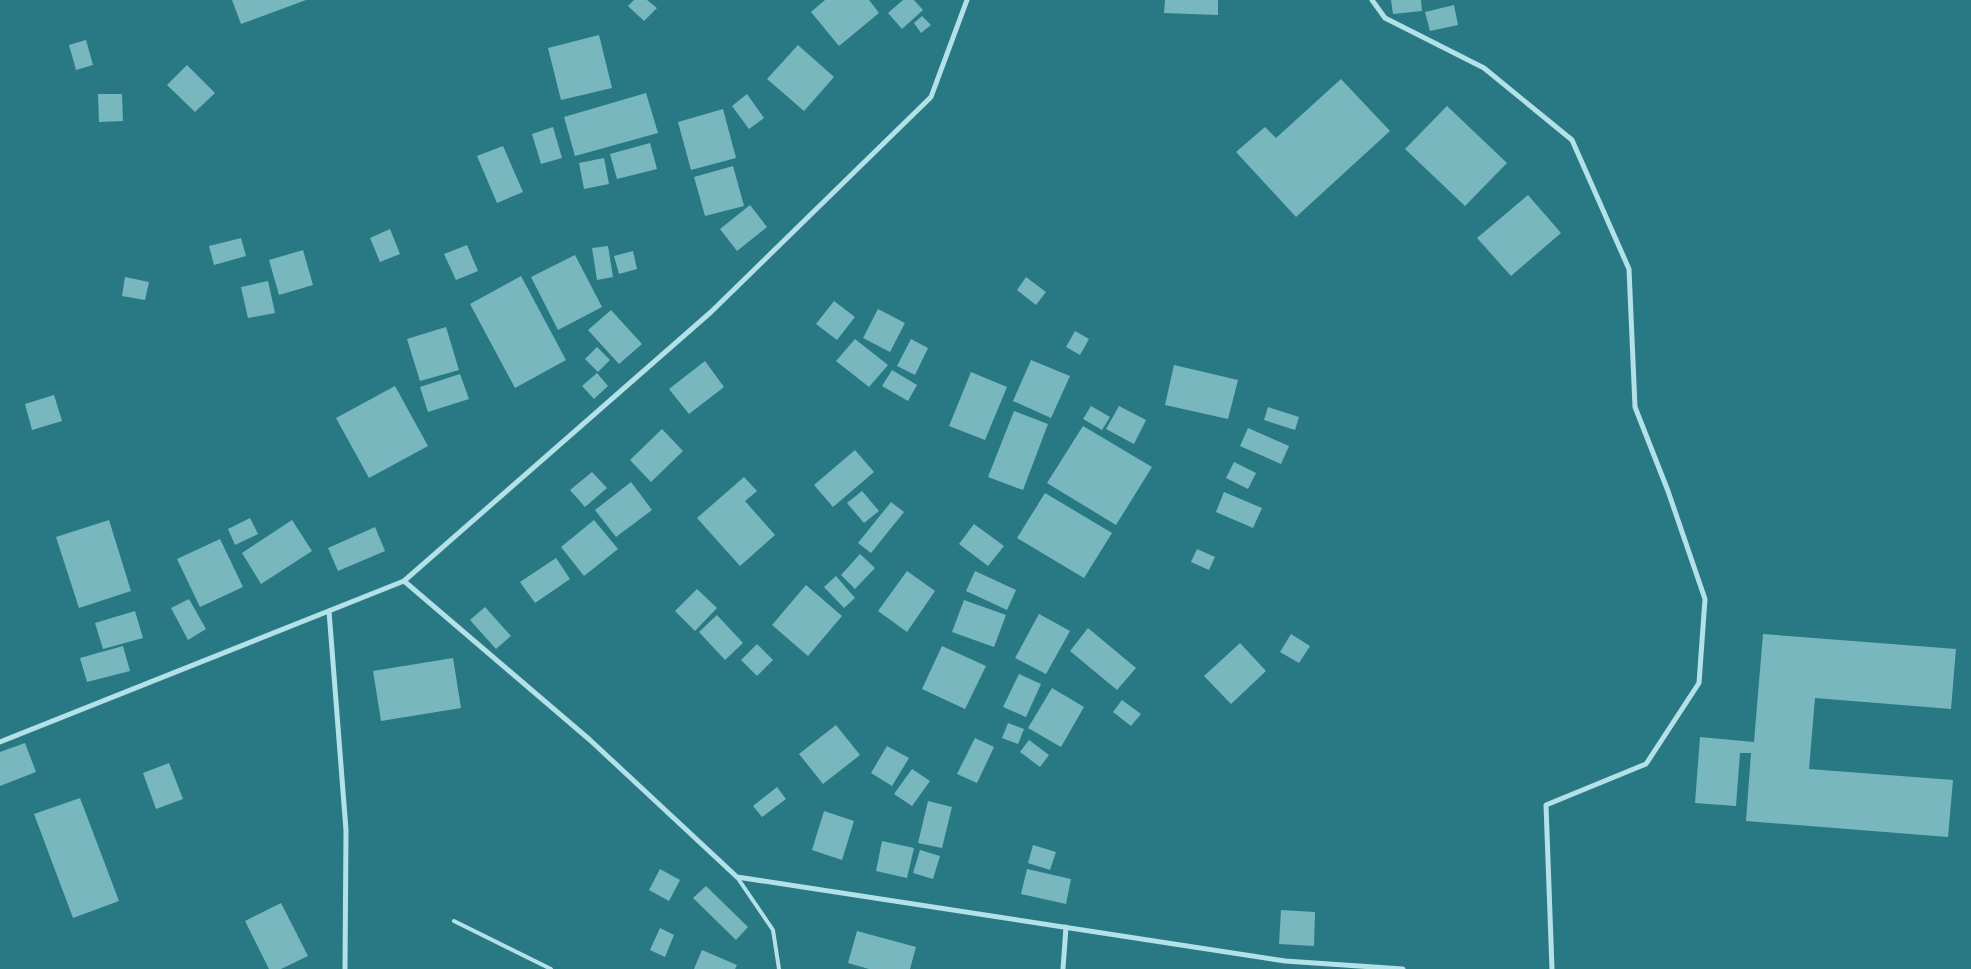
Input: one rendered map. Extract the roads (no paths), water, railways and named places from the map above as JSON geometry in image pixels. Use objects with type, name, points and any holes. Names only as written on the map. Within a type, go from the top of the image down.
[{"type":"street","points":[[0,742],[404,580],[711,312],[931,97],[967,0]]},
{"type":"street","points":[[1372,0],[1385,18],[1484,68],[1572,140],[1629,269],[1635,408],[1668,491],[1705,599],[1699,683],[1646,764],[1546,805],[1552,969]]},
{"type":"street","points":[[404,580],[590,740],[737,877],[1286,961],[1403,969]]},
{"type":"street","points":[[329,611],[346,830],[346,969]]},
{"type":"street","points":[[1064,969],[1066,927]]},
{"type":"lane","points":[[737,877],[773,930],[779,969]]},
{"type":"lane","points":[[454,921],[551,969]]}]
